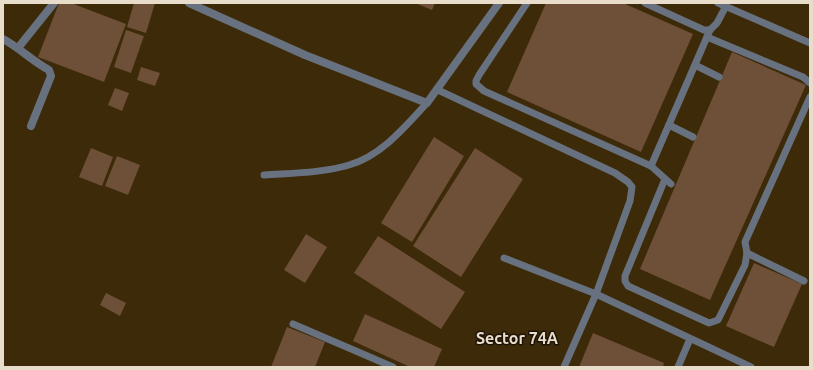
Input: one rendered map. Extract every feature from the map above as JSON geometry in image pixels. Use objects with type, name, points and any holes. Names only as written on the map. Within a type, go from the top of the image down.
[{"type":"street","points":[[18,48],[54,3]]},
{"type":"street","points":[[189,3],[305,55],[427,104],[499,3]]},
{"type":"street","points":[[3,39],[18,48],[33,61],[49,70],[51,74],[30,126]]},
{"type":"lane","points":[[527,3],[479,75],[476,84],[484,92],[651,166],[668,181],[625,276],[625,281],[628,286],[709,323],[718,320],[745,265],[747,253],[745,242],[810,97]]},
{"type":"lane","points":[[645,3],[803,77],[810,83]]},
{"type":"lane","points":[[718,3],[810,43]]},
{"type":"lane","points":[[651,166],[708,33],[717,23],[726,6]]},
{"type":"lane","points":[[695,65],[719,77]]},
{"type":"lane","points":[[438,90],[615,173],[628,182],[632,187],[630,201],[596,294],[564,367]]},
{"type":"lane","points":[[264,175],[317,171],[351,165],[369,156],[392,140],[427,104]]},
{"type":"lane","points":[[669,125],[693,137]]},
{"type":"lane","points":[[747,253],[804,281]]},
{"type":"lane","points":[[504,258],[596,294],[751,367]]},
{"type":"lane","points":[[293,324],[393,367]]},
{"type":"lane","points":[[678,367],[690,339]]},
{"type":"lane","points":[[372,367],[375,360]]},
{"type":"building","points":[[59,3],[71,3],[126,24],[104,82],[38,57]]},
{"type":"building","points":[[134,3],[155,3],[146,33],[127,27]]},
{"type":"building","points":[[415,3],[435,3],[432,10]]},
{"type":"building","points":[[546,3],[623,3],[693,34],[641,152],[507,92]]},
{"type":"building","points":[[126,30],[144,36],[131,73],[114,67]]},
{"type":"building","points":[[732,52],[806,85],[710,300],[640,269]]},
{"type":"building","points":[[141,67],[160,73],[155,86],[137,80]]},
{"type":"building","points":[[115,88],[129,93],[122,111],[108,105]]},
{"type":"building","points":[[434,137],[464,156],[412,242],[381,223]]},
{"type":"building","points":[[91,148],[113,157],[102,186],[79,177]]},
{"type":"building","points":[[475,148],[523,179],[461,277],[413,246]]},
{"type":"building","points":[[117,156],[140,165],[128,195],[105,186]]},
{"type":"building","points":[[306,234],[327,247],[305,283],[284,270]]},
{"type":"building","points":[[378,236],[465,292],[441,329],[354,273]]},
{"type":"building","points":[[754,263],[802,284],[774,347],[726,326]]},
{"type":"building","points":[[106,293],[126,303],[120,316],[100,305]]},
{"type":"building","points":[[365,314],[442,349],[434,367],[410,367],[353,341]]},
{"type":"building","points":[[287,327],[325,342],[315,367],[271,367]]},
{"type":"building","points":[[593,333],[664,363],[663,367],[579,367]]},
{"type":"district","name":"Sector 74A","points":[[517,338]]}]
